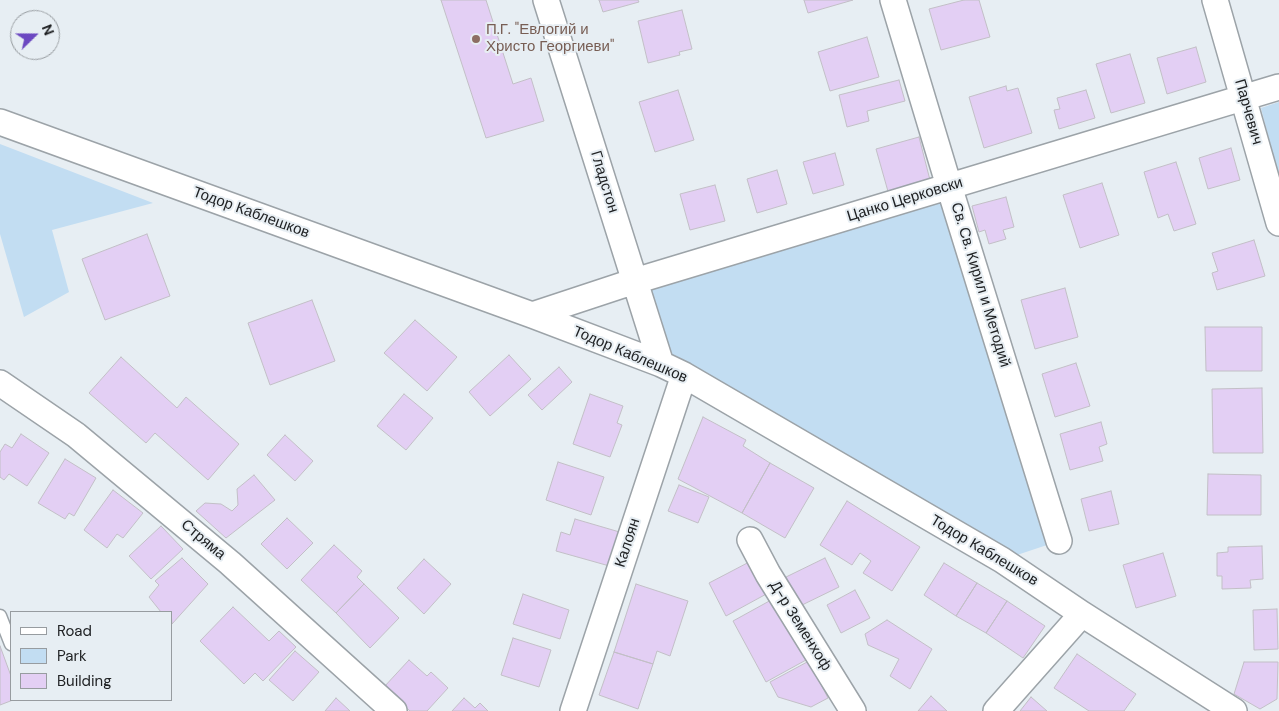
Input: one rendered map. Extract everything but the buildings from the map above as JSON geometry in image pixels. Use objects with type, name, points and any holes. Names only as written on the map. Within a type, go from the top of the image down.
[{"type":"street","name":"Гладстон","points":[[546,0],[661,364]]},
{"type":"street","name":"Св. Св. Кирил и Методий","points":[[893,0],[1059,541]]},
{"type":"street","name":"Парчевич","points":[[1215,0],[1279,223]]},
{"type":"street","name":"Цанко Церковски","points":[[532,315],[635,281],[1279,87]]},
{"type":"street","name":"Тодор Каблешков","points":[[0,122],[532,315],[661,364],[684,375],[1002,560],[1082,614],[1234,711]]},
{"type":"street","name":"Калоян","points":[[573,711],[684,375]]},
{"type":"street","name":"Стряма","points":[[0,383],[76,435],[230,563],[394,711]]},
{"type":"street","name":"Д-р Земенхоф","points":[[750,540],[768,574],[853,711]]},
{"type":"street","points":[[996,711],[1082,614]]},
{"type":"lane","points":[[1,624],[10,642]]},
{"type":"green space","points":[[1279,102],[1279,178],[1261,108]]},
{"type":"green space","points":[[0,144],[153,203],[52,230],[69,292],[24,317],[0,234]]},
{"type":"green space","points":[[949,186],[1059,541],[1002,560],[661,364],[635,281]]},
{"type":"place","name":"П.Г. \"Евлогий и Христо Георгиеви\"","points":[[476,39]]}]
